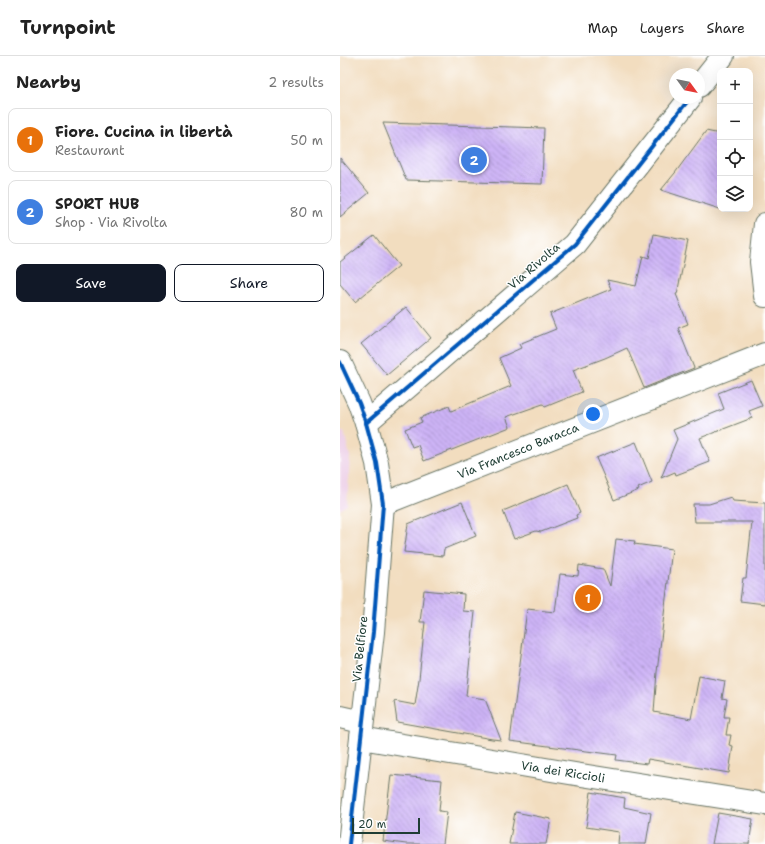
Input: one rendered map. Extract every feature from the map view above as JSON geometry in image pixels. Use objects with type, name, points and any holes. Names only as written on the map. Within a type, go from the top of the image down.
[{"type":"street","points":[[705,78],[723,56]]},
{"type":"street","name":"Via Rivolta","points":[[366,423],[575,244],[685,104]]},
{"type":"street","points":[[765,224],[761,262],[765,296]]},
{"type":"street","name":"Via Francesco Baracca","points":[[383,504],[765,354]]},
{"type":"street","name":"Via Belfiore","points":[[340,362],[359,403],[366,423],[377,463],[383,504],[373,632],[349,844]]},
{"type":"street","name":"Via dei Riccioli","points":[[340,717],[361,730],[559,771],[765,804]]},
{"type":"shaded area","points":[[340,432],[344,432],[350,456],[347,505],[340,510]]},
{"type":"building","points":[[383,123],[544,128],[542,184],[406,180]]},
{"type":"building","points":[[706,131],[717,133],[717,208],[661,190]]},
{"type":"building","points":[[340,158],[369,193],[340,217]]},
{"type":"building","points":[[654,234],[688,241],[676,294],[688,324],[678,328],[694,368],[644,388],[627,348],[573,370],[582,392],[545,407],[543,404],[506,417],[510,427],[424,461],[418,445],[412,447],[405,429],[422,422],[420,418],[449,406],[451,411],[511,386],[499,358],[521,348],[519,344],[556,329],[550,314],[611,289],[607,280],[636,286],[643,256],[649,258]]},
{"type":"building","points":[[374,235],[399,266],[355,302],[340,284],[340,262]]},
{"type":"building","points":[[406,307],[431,338],[387,375],[361,344]]},
{"type":"building","points":[[751,380],[762,406],[749,411],[752,418],[700,438],[710,462],[676,475],[675,472],[661,478],[677,439],[673,430],[724,409],[718,393]]},
{"type":"building","points":[[636,442],[652,482],[638,488],[639,490],[614,500],[596,458]]},
{"type":"building","points":[[568,484],[580,513],[576,515],[577,518],[541,532],[536,531],[514,539],[503,511]]},
{"type":"building","points":[[731,497],[733,501],[765,503],[765,604],[740,601],[743,578],[746,578],[752,522],[695,522],[693,504],[709,504]]},
{"type":"building","points":[[462,502],[476,536],[444,549],[443,556],[404,552],[408,524]]},
{"type":"building","points":[[616,539],[635,541],[634,544],[672,549],[657,672],[654,712],[691,719],[699,676],[725,681],[722,698],[727,699],[724,717],[729,717],[726,735],[731,735],[729,745],[733,746],[729,773],[648,759],[647,764],[616,760],[617,755],[510,741],[527,609],[555,612],[560,574],[578,576],[579,565],[603,569],[610,586]]},
{"type":"building","points":[[424,590],[464,594],[463,611],[475,612],[466,696],[485,699],[501,740],[397,722],[394,701],[415,705],[425,622],[420,622]]},
{"type":"building","points":[[391,775],[442,780],[439,811],[447,812],[443,844],[406,844],[383,841]]},
{"type":"building","points":[[591,792],[625,798],[624,807],[651,813],[646,844],[618,844],[619,832],[586,827]]},
{"type":"building","points":[[515,812],[551,819],[546,844],[509,844]]},
{"type":"building","points":[[718,813],[753,819],[749,844],[712,844]]},
{"type":"cycle path","points":[[366,423],[575,244],[685,104]]},
{"type":"cycle path","points":[[340,362],[359,403],[366,423],[377,463],[383,504],[373,632],[349,844]]},
{"type":"place","name":"SPORT HUB","points":[[474,160]]},
{"type":"place","name":"Fiore. Cucina in libertà","points":[[588,598]]}]
